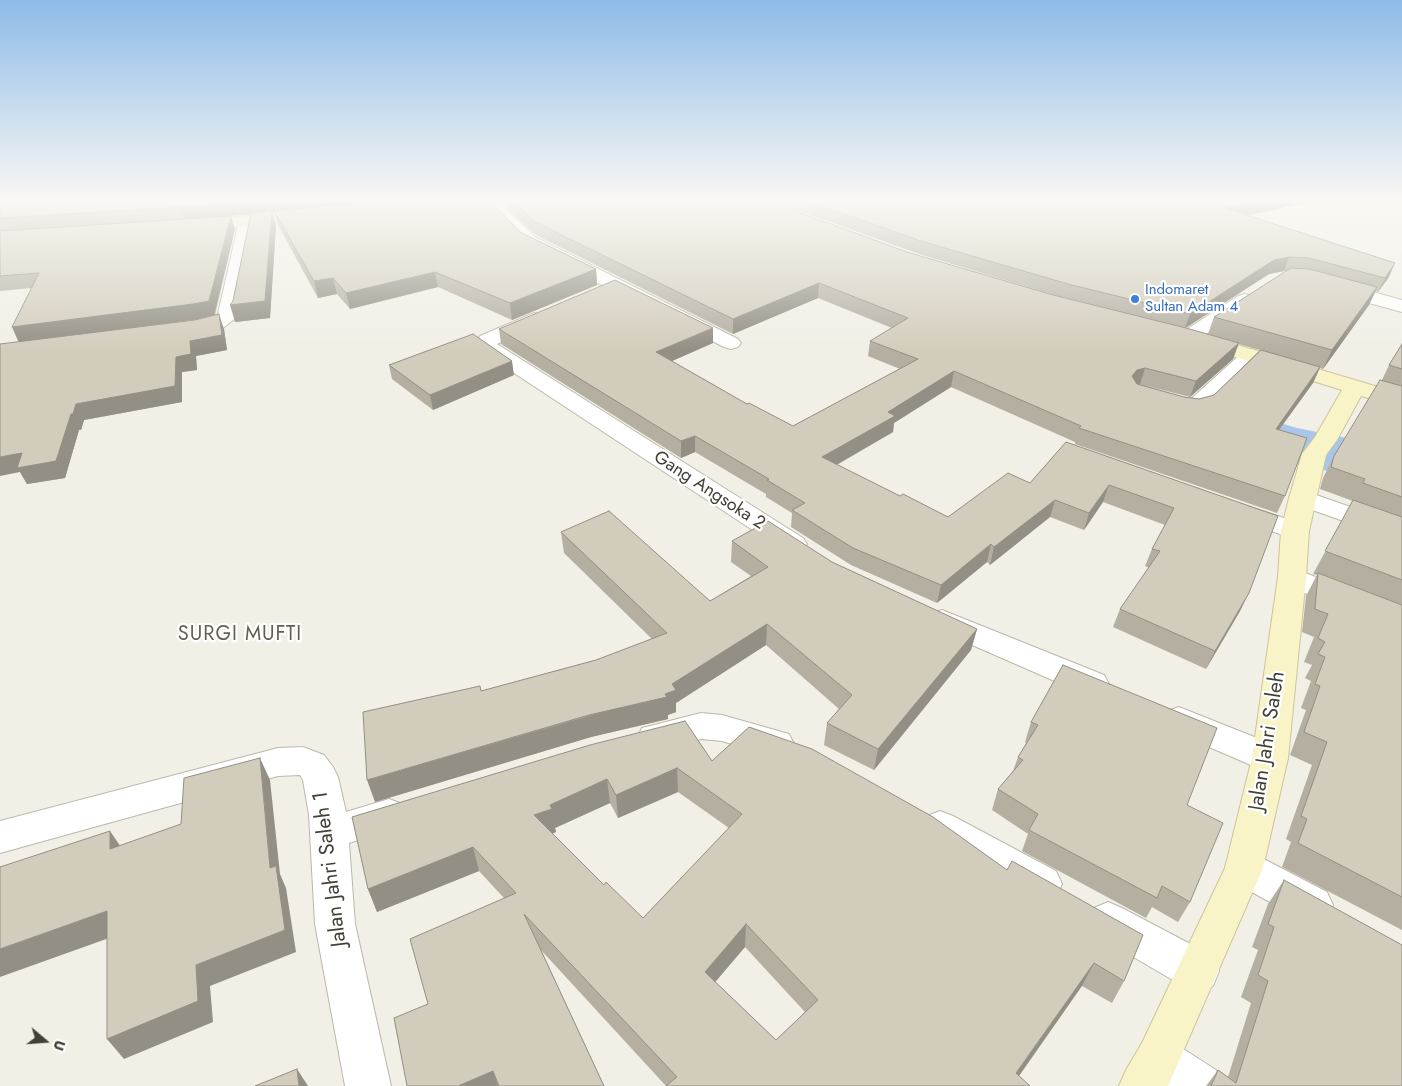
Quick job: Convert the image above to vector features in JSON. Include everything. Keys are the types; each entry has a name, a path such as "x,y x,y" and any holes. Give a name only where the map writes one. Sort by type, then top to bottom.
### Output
{"street":[{"path":"161,332 216,324 227,317 241,250"},
{"path":"548,250 731,343"},
{"path":"1321,284 1402,306"},
{"path":"591,296 617,285"},
{"path":"1188,337 1260,290"},
{"name":"Gang Angsoka 2","path":"556,310 494,336 487,340 486,346 816,558"},
{"path":"1169,332 1402,401"},
{"path":"1155,397 1178,404 1192,406 1199,404 1251,355"},
{"name":"Jalan Jahri Saleh","path":"1150,1072 1244,868 1270,758 1298,515 1319,447 1355,387"},
{"path":"1212,502 1402,534"},
{"path":"1292,577 1402,622"},
{"path":"919,610 1116,694"},
{"path":"1152,709 1270,758"},
{"path":"619,746 701,726 722,728 805,754"},
{"name":"Jalan Jahri Saleh 1","path":"0,837 270,764 294,761 312,765 320,777 330,832 334,924 368,1086"},
{"path":"330,832 424,804"},
{"path":"916,813 1198,971"},
{"path":"1244,868 1341,920"},
{"path":"1150,1072 1200,1086"}],"building":[{"path":"0,250 222,250 209,301 12,327 39,273 0,276"},
{"path":"243,250 269,250 265,301 230,305 233,301"},
{"path":"296,250 556,250 596,269 510,303 435,272 346,293 333,278 314,281"},
{"path":"592,250 901,250 1053,295 1239,343 1196,381 1145,368 1137,370 1132,376 1137,384 1184,397 1199,399 1214,395 1261,350 1320,367 1276,429 1307,438 1285,496 1079,428 1081,426 954,371 888,412 895,416 822,457 900,496 903,494 948,517 1008,473 1030,483 1066,442 1278,516 1249,593 1215,651 1120,609 1160,551 1152,549 1174,508 1109,485 1089,513 1055,500 994,547 991,544 941,585 853,548 792,510 805,503 767,480 769,479 695,436 681,441 499,329 615,280 713,328 656,352 747,404 749,403 793,426 918,359 870,341 908,318 819,283 733,319"},
{"path":"951,250 1354,250 1395,263 1385,278 1309,258 1289,257 1274,260 1190,314 1068,284"},
{"path":"1291,268 1309,269 1377,287 1332,350 1214,317"},
{"path":"219,314 222,335 190,341 191,354 176,357 175,386 76,404 56,461 17,468 22,453 0,457 0,344 195,320"},
{"path":"473,334 512,361 430,395 389,365"},
{"path":"1402,344 1402,369 1389,365"},
{"path":"1380,380 1402,386 1402,497 1363,483 1365,479 1331,467 1334,456"},
{"path":"1353,500 1402,517 1402,580 1325,551"},
{"path":"609,511 710,601 768,567 732,541 768,521 832,562 977,629 878,749 827,723 852,695 767,624 672,684 676,690 665,694 667,697 589,715 367,780 363,712 480,686 481,691 596,660 667,633 561,532"},
{"path":"1318,573 1402,605 1402,897 1298,843 1307,819 1301,816 1327,742 1304,732 1320,686 1315,684 1325,657 1318,654 1325,642 1318,638 1328,614 1315,609"},
{"path":"1063,665 1217,728 1187,805 1223,823 1190,902 1162,886 1157,898 1029,830 1038,814 998,789 1023,760 1018,757 1038,725 1031,722"},
{"path":"685,721 712,761 749,727 812,749 933,817 1007,870 1012,861 1143,935 1124,981 1094,963 1016,1073 1030,1086 666,1086 677,1077 524,914 604,1086 499,1086 493,1071 458,1086 407,1086 394,1018 428,1004 410,939 516,893 473,847 368,889 352,817 590,745","holes":["677,768 742,814 643,918 606,882 604,885 534,815 552,809 550,805 607,779 616,795","746,924 818,1000 776,1040 705,972"]},
{"path":"260,758 270,868 276,866 285,930 196,965 198,1001 107,1039 107,911 0,949 0,867 110,831 110,849 181,824 184,778"},
{"path":"1284,880 1402,945 1402,1086 1211,1086 1218,1070 1236,1083 1268,981 1258,975 1274,927 1268,924"},
{"path":"297,1069 299,1086 255,1086"}],"waterway":[{"path":"1209,420 1285,444 1402,468"}],"place":[{"name":"Indomaret Sultan Adam 4","path":"1135,299"}],"district":[{"name":"SURGI MUFTI","path":"240,635"}]}
